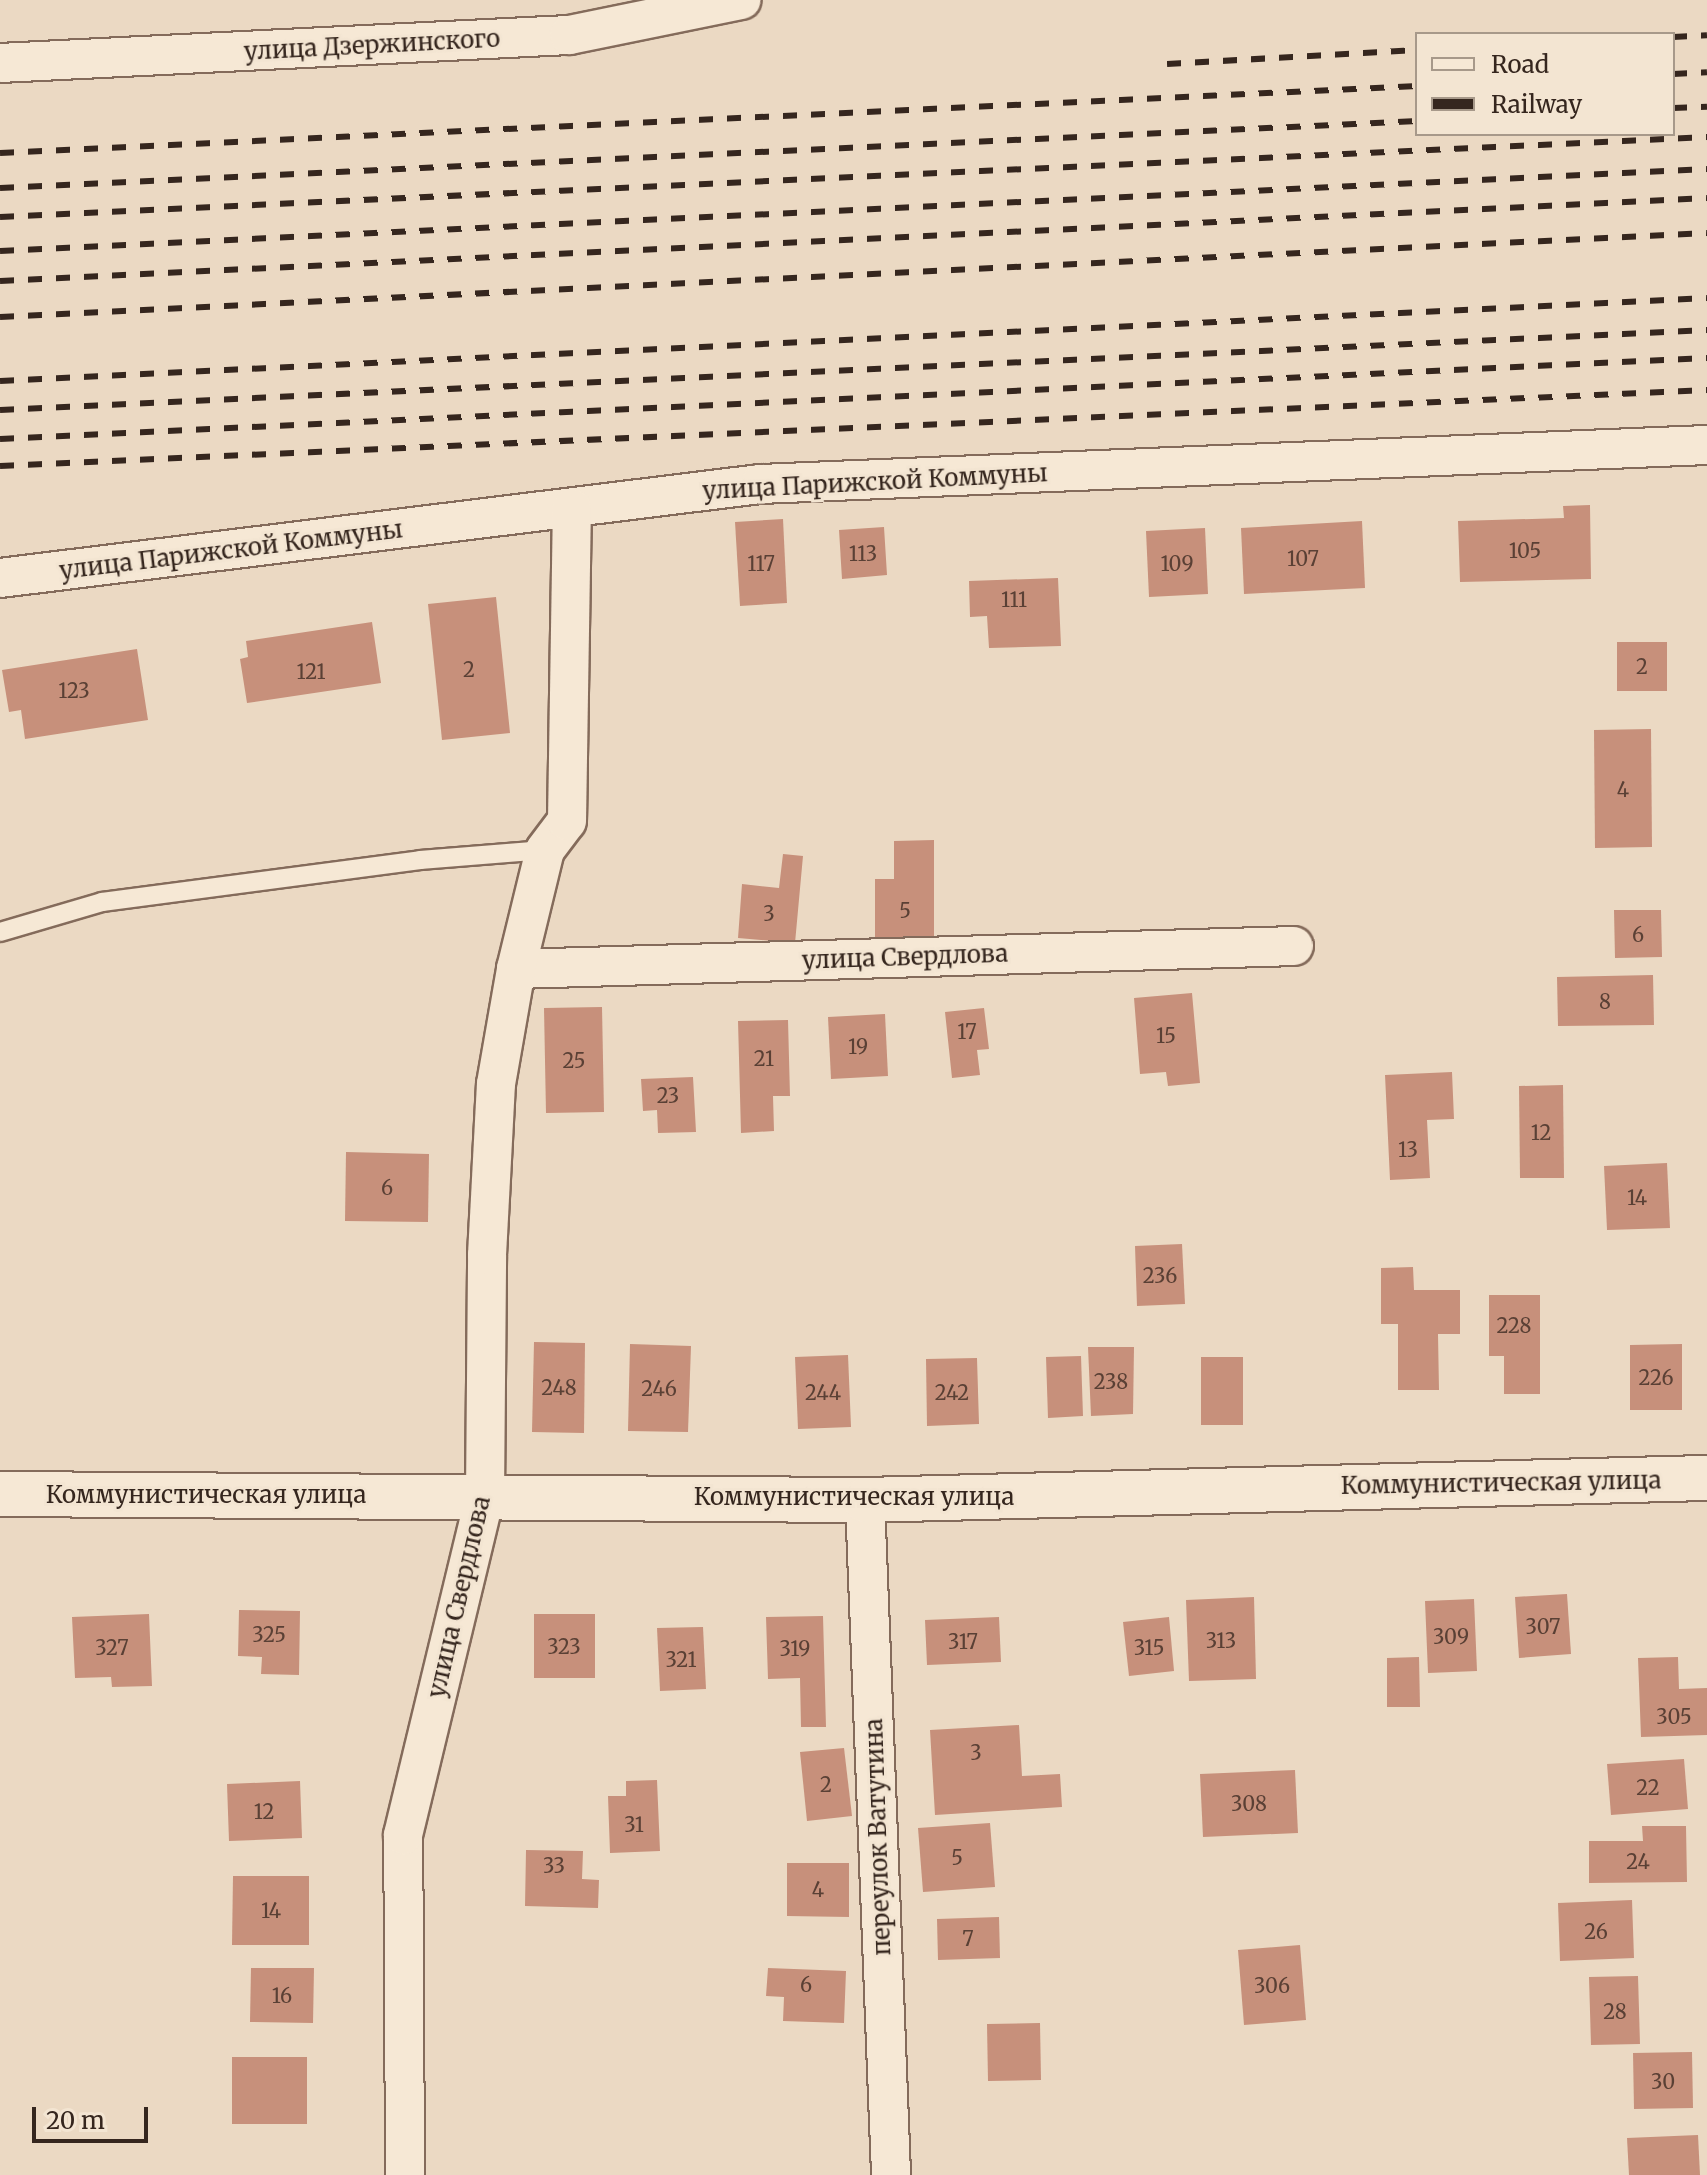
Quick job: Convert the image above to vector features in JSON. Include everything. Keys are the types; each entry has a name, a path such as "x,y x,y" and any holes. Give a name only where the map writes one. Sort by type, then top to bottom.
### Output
{"street":[{"name":"улица Дзержинского","path":"0,63 569,35 741,0"},
{"name":"улица Парижской Коммуны","path":"0,578 760,484 1707,445"},
{"name":"улица Свердлова","path":"405,2175 403,1835 485,1496 487,1255 496,1084 516,969 545,850 567,821 572,508"},
{"name":"улица Свердлова","path":"516,969 1294,946"},
{"name":"Коммунистическая улица","path":"0,1494 865,1500 1707,1478"},
{"name":"переулок Ватутина","path":"865,1500 891,2175"}],"lane":[{"path":"0,932 102,902 420,860 545,850"}],"building":[{"path":"1590,505 1591,579 1460,582 1458,521 1564,518 1563,506"},
{"path":"783,519 787,603 740,606 735,522"},
{"path":"1362,521 1365,588 1244,594 1241,528"},
{"path":"884,527 887,575 842,579 839,530"},
{"path":"1205,528 1208,594 1149,597 1146,531"},
{"path":"1058,578 1061,646 989,648 987,616 970,617 969,581"},
{"path":"496,597 510,733 442,740 428,604"},
{"path":"372,622 381,683 247,703 240,659 248,657 246,641"},
{"path":"1617,642 1667,642 1667,691 1617,691"},
{"path":"137,649 148,720 25,739 21,710 9,712 2,670"},
{"path":"1651,729 1652,847 1595,848 1594,730"},
{"path":"934,840 934,942 875,942 875,879 894,879 894,841"},
{"path":"783,854 803,856 795,943 738,938 742,884 779,888"},
{"path":"1614,910 1661,910 1662,957 1615,958"},
{"path":"1653,975 1654,1025 1558,1026 1557,977"},
{"path":"1192,993 1200,1083 1168,1086 1166,1072 1140,1074 1134,998"},
{"path":"602,1007 604,1112 546,1113 544,1008"},
{"path":"984,1008 989,1049 977,1050 980,1075 952,1078 945,1012"},
{"path":"885,1014 888,1076 831,1079 828,1017"},
{"path":"788,1020 790,1096 773,1096 774,1131 741,1133 738,1021"},
{"path":"1452,1072 1454,1119 1427,1120 1430,1178 1390,1180 1385,1075"},
{"path":"693,1077 696,1132 658,1133 657,1110 643,1111 641,1079"},
{"path":"1563,1085 1564,1178 1520,1178 1519,1086"},
{"path":"346,1152 429,1154 428,1222 345,1221"},
{"path":"1667,1163 1670,1228 1607,1230 1604,1166"},
{"path":"1182,1244 1185,1304 1137,1306 1135,1246"},
{"path":"1413,1267 1414,1290 1460,1290 1460,1334 1438,1334 1439,1390 1398,1390 1398,1324 1381,1324 1381,1268"},
{"path":"1489,1295 1540,1295 1540,1394 1504,1394 1504,1356 1489,1356"},
{"path":"534,1342 585,1343 584,1433 532,1432"},
{"path":"630,1344 691,1346 688,1432 628,1431"},
{"path":"1682,1344 1682,1410 1630,1410 1630,1345"},
{"path":"1088,1347 1134,1347 1133,1414 1091,1416"},
{"path":"848,1355 851,1427 798,1429 795,1357"},
{"path":"1081,1356 1083,1416 1048,1418 1046,1357"},
{"path":"1201,1357 1243,1357 1243,1425 1201,1425"},
{"path":"977,1358 979,1424 927,1426 926,1359"},
{"path":"1567,1594 1571,1654 1519,1658 1515,1597"},
{"path":"1254,1597 1256,1679 1189,1681 1186,1600"},
{"path":"1474,1599 1477,1671 1428,1673 1425,1601"},
{"path":"239,1610 300,1611 299,1675 261,1674 262,1657 238,1656"},
{"path":"149,1614 152,1686 112,1687 111,1677 75,1678 72,1617"},
{"path":"534,1614 595,1614 595,1678 534,1678"},
{"path":"823,1616 826,1727 801,1727 800,1678 768,1679 766,1617"},
{"path":"999,1617 1001,1662 927,1665 925,1620"},
{"path":"1169,1617 1174,1671 1129,1676 1123,1622"},
{"path":"703,1627 706,1689 660,1691 657,1628"},
{"path":"1419,1657 1420,1707 1387,1707 1387,1658"},
{"path":"1678,1657 1679,1689 1707,1688 1707,1735 1641,1737 1638,1658"},
{"path":"1019,1725 1022,1776 1060,1774 1062,1807 935,1815 930,1730"},
{"path":"844,1748 852,1816 807,1821 800,1752"},
{"path":"1684,1759 1688,1809 1611,1815 1607,1764"},
{"path":"1295,1770 1298,1833 1203,1837 1200,1774"},
{"path":"657,1780 660,1851 610,1853 608,1796 626,1796 626,1781"},
{"path":"300,1781 302,1838 229,1841 227,1784"},
{"path":"990,1823 995,1887 923,1892 918,1828"},
{"path":"1642,1826 1686,1826 1687,1882 1589,1883 1589,1841 1643,1841"},
{"path":"526,1850 583,1851 582,1879 599,1880 598,1908 525,1906"},
{"path":"787,1863 849,1863 849,1917 787,1916"},
{"path":"233,1876 309,1876 309,1945 232,1945"},
{"path":"1632,1900 1634,1958 1560,1961 1558,1903"},
{"path":"999,1917 1000,1958 938,1960 937,1919"},
{"path":"1300,1945 1306,2020 1244,2025 1238,1950"},
{"path":"251,1968 314,1968 313,2023 250,2022"},
{"path":"768,1968 846,1971 844,2023 783,2021 784,1997 766,1996"},
{"path":"1638,1976 1640,2044 1591,2045 1589,1977"},
{"path":"1040,2023 1041,2080 988,2081 987,2024"},
{"path":"1692,2052 1693,2108 1634,2109 1633,2053"},
{"path":"232,2057 307,2057 307,2124 232,2124"},
{"path":"1698,2135 1700,2175 1629,2175 1627,2138"}],"railway":[{"path":"1675,37 1707,35"},
{"path":"1167,64 1415,50"},
{"path":"1675,74 1707,72"},
{"path":"0,153 1415,86"},
{"path":"1675,108 1707,107"},
{"path":"0,188 1415,121"},
{"path":"0,217 1707,137"},
{"path":"0,251 1707,169"},
{"path":"0,281 1707,198"},
{"path":"0,317 1707,233"},
{"path":"0,381 1707,298"},
{"path":"0,410 1707,330"},
{"path":"0,439 1707,358"},
{"path":"0,466 1707,390"}]}
